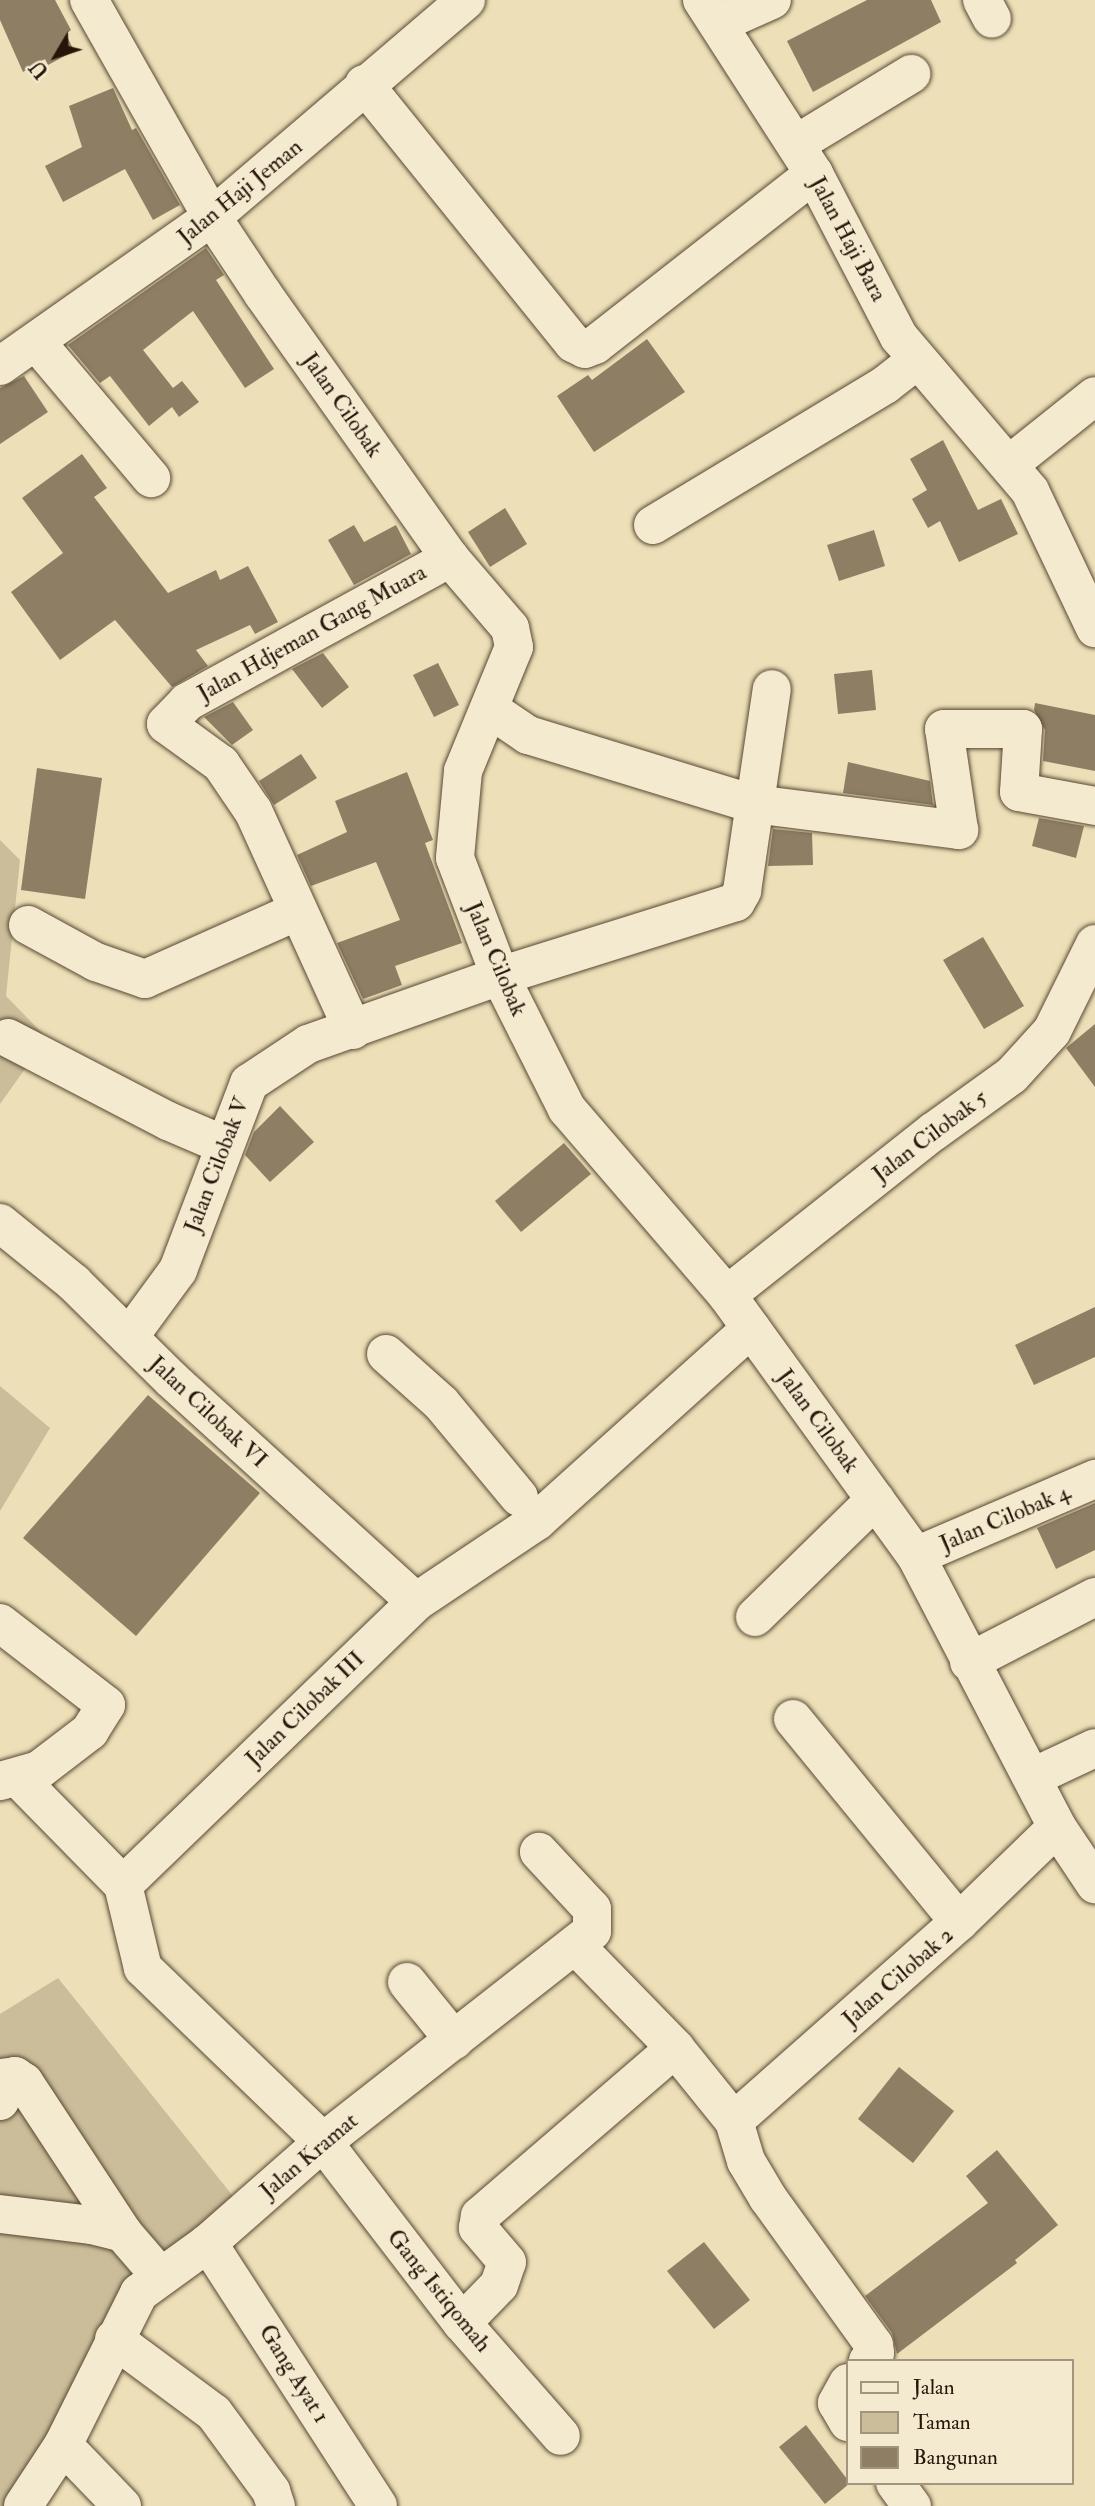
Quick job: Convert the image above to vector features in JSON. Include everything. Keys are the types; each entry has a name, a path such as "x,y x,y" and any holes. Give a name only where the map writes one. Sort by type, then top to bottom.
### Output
{"street":[{"name":"Jalan Cilobak","path":"89,0 212,217 450,558 510,628 514,647 491,710 463,771 455,858 500,976 567,1109 727,1295 916,1556 1057,1826 1095,1884"},
{"name":"Jalan Haji Jeman","path":"0,366 37,343 212,217 294,151 364,84 466,0"},
{"path":"710,12 772,0"},
{"name":"Jalan Haji Bara","path":"710,12 805,159 899,337 1011,463"},
{"path":"364,84 573,343 585,349 595,345 805,159 911,74"},
{"path":"37,343 151,478"},
{"path":"653,525 885,386 917,360"},
{"path":"1095,397 1011,463 1070,568 1095,628"},
{"name":"Jalan Hdjeman Gang Muara","path":"298,911 253,811 221,764 166,724 187,702 450,558"},
{"path":"754,804 772,689"},
{"path":"491,710 528,735 754,804 959,830 944,729 1023,729 1019,792 1095,806"},
{"name":"Jalan Cilobak V","path":"129,1337 178,1269 249,1083 308,1044 500,976 736,902 742,891 754,804"},
{"path":"28,925 85,954 145,979 298,911 353,1030"},
{"name":"Jalan Cilobak 5","path":"727,1295 933,1132 1012,1075 1052,1031 1095,944"},
{"path":"23,1045 168,1121 225,1145"},
{"name":"Jalan Cilobak VI","path":"0,1223 74,1283 415,1602"},
{"name":"Jalan Cilobak III","path":"123,1885 415,1602 751,1328"},
{"path":"386,1354 441,1403 529,1511"},
{"name":"Jalan Cilobak 4","path":"916,1556 1095,1479"},
{"path":"755,1617 875,1500"},
{"path":"969,1662 1095,1597"},
{"path":"0,1623 106,1705 90,1731 39,1770 9,1780 123,1885 143,1968 323,2142"},
{"path":"793,1719 959,1922"},
{"path":"1033,1777 1095,1748"},
{"name":"Jalan Cilobak 2","path":"733,2121 959,1922 1057,1826"},
{"name":"Jalan Kramat","path":"23,2506 63,2445 139,2293 208,2243 323,2142 592,1931 592,1909 539,1853"},
{"path":"575,1945 675,2048 733,2121 746,2161 768,2198 874,2345 875,2353 870,2359"},
{"path":"407,1982 454,2040"},
{"path":"462,2323 499,2285 507,2262 478,2228 480,2216 675,2048"},
{"path":"0,2101 5,2078 15,2076 24,2082 123,2233 160,2276"},
{"name":"Gang Istiqomah","path":"323,2142 462,2323 561,2436"},
{"path":"0,2214 92,2225 123,2233"},
{"name":"Gang Ayat 1","path":"208,2243 377,2506"},
{"path":"114,2339 214,2413 271,2491 276,2506"},
{"path":"846,2387 837,2403 846,2419"},
{"path":"63,2445 122,2506"},
{"path":"896,2485 912,2506"}],"green space":[{"path":"0,840 20,860 6,996 47,1038 0,1104"},
{"path":"0,1386 50,1428 0,1511"},
{"path":"58,1978 249,2216 135,2312 27,2506 0,2506 0,2014"}],"building":[{"path":"0,0 55,0 71,30 66,34 74,51 48,65 45,59 23,72 0,20"},
{"path":"867,0 931,0 941,22 813,92 787,41"},
{"path":"113,88 132,130 136,128 180,205 153,220 125,169 63,202 45,166 82,147 69,106"},
{"path":"206,248 224,275 216,280 274,369 245,388 193,311 143,350 173,388 182,381 199,402 179,417 172,407 149,426 110,376 100,383 68,345"},
{"path":"647,339 685,392 594,452 557,396 588,375 592,380"},
{"path":"24,376 48,412 0,444 0,388"},
{"path":"943,440 978,510 1001,499 1018,534 959,562 940,521 928,528 912,499 927,490 910,459"},
{"path":"82,454 107,488 94,497 168,593 216,570 220,580 248,566 278,622 255,634 250,625 196,650 208,666 172,687 115,620 60,660 11,592 63,553 22,498"},
{"path":"505,508 527,544 490,567 468,532"},
{"path":"354,525 364,542 396,525 411,554 354,585 328,540"},
{"path":"874,530 885,566 839,581 827,545"},
{"path":"323,653 349,687 322,708 292,669"},
{"path":"438,663 459,705 434,717 413,675"},
{"path":"872,670 876,710 838,714 834,674"},
{"path":"233,702 253,730 232,745 204,717"},
{"path":"1035,703 1095,715 1095,771 1043,761 1045,730 1034,710"},
{"path":"301,754 317,778 274,805 259,781"},
{"path":"848,762 930,781 933,805 843,793"},
{"path":"37,768 102,778 85,899 21,890"},
{"path":"407,772 433,840 425,843 462,943 395,966 402,985 363,999 337,943 400,920 376,862 311,886 297,855 347,832 335,801"},
{"path":"1039,818 1084,826 1076,858 1032,846"},
{"path":"773,829 812,833 813,865 768,866"},
{"path":"983,937 1024,1006 984,1029 943,960"},
{"path":"1095,1024 1095,1087 1066,1048"},
{"path":"280,1106 314,1142 270,1182 245,1155 254,1132"},
{"path":"564,1143 591,1174 521,1232 495,1201"},
{"path":"1095,1307 1095,1357 1034,1385 1015,1345"},
{"path":"148,1395 260,1493 136,1636 23,1538"},
{"path":"1095,1503 1095,1550 1056,1569 1037,1528"},
{"path":"899,2067 954,2111 913,2163 858,2119"},
{"path":"997,2150 1058,2225 1015,2260 1017,2263 897,2354 892,2333 865,2296 988,2203 966,2176"},
{"path":"704,2242 750,2300 714,2329 667,2271"},
{"path":"806,2425 846,2478 848,2485 825,2504 779,2447"}]}
